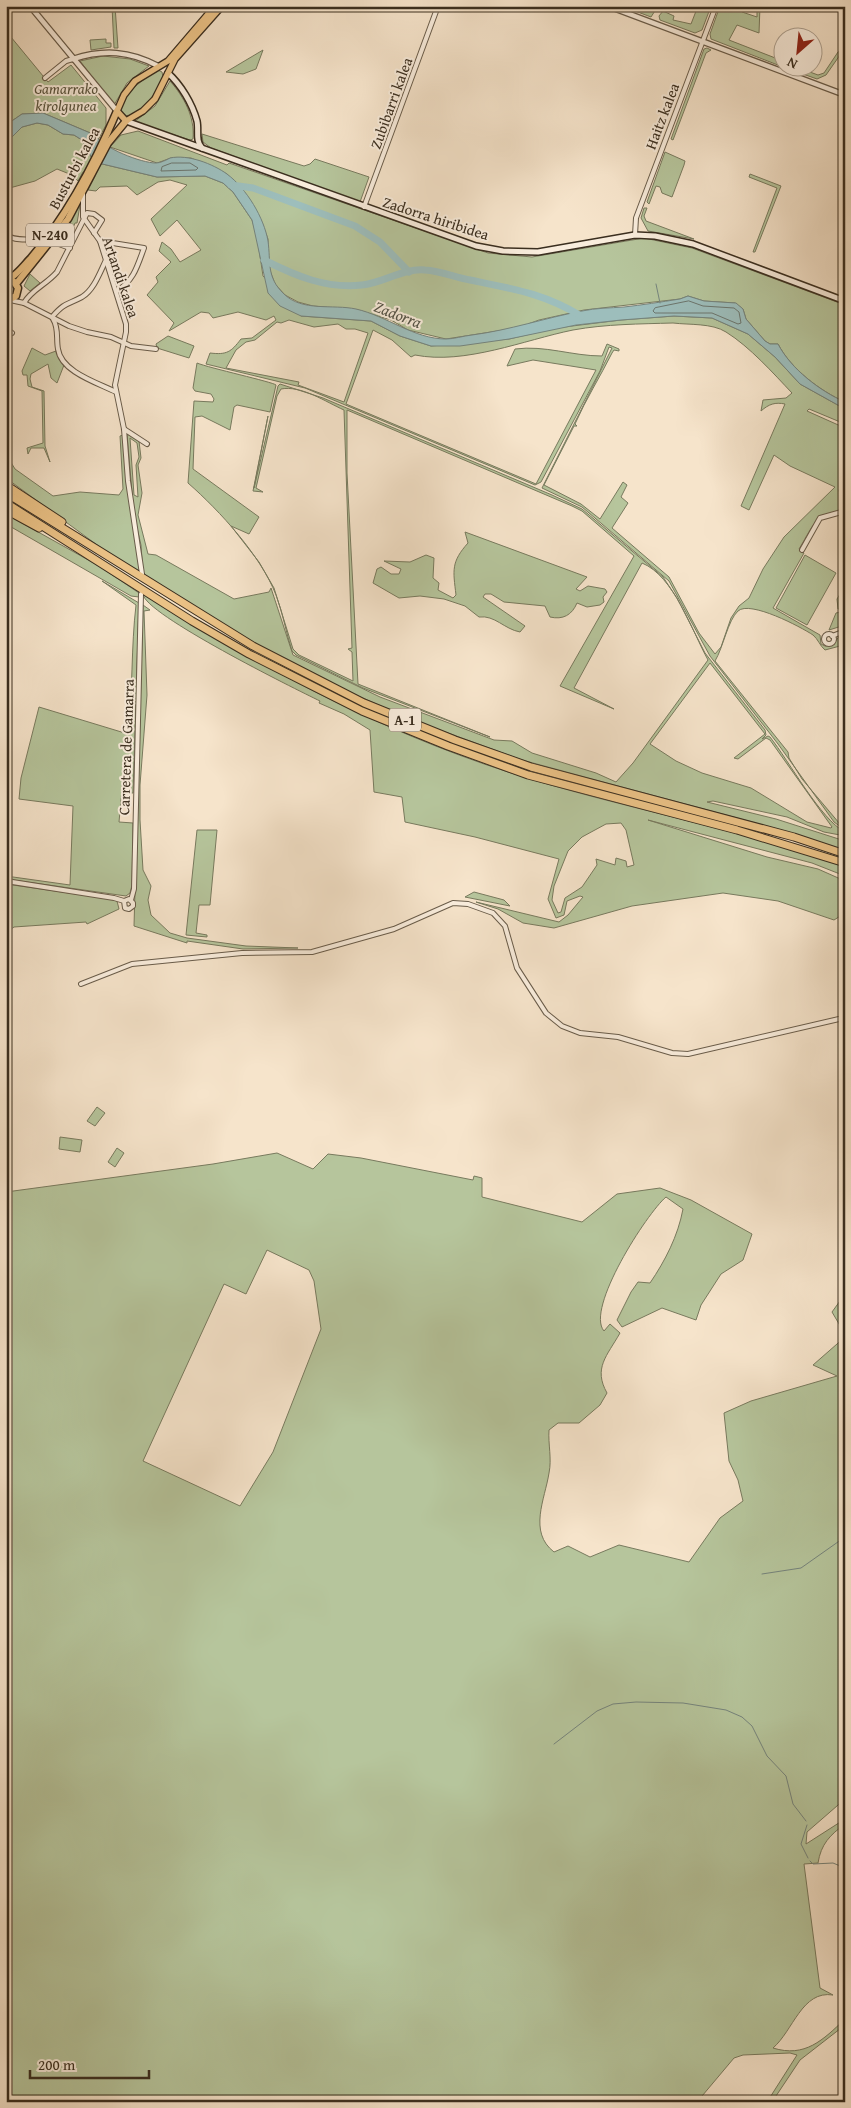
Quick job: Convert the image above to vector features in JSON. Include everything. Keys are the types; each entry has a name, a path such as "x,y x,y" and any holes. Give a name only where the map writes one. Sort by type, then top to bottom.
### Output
{"highway":[{"name":"Busturbi kalea","path":"8,279 18,272 64,215 84,184 105,142 116,111"},
{"name":"Busturbi kalea","path":"105,142 126,121"},
{"name":"Busturbi kalea","path":"17,286 68,219 83,194 84,184"},
{"name":"N-240","path":"8,279 17,286 16,296 8,300"},
{"name":"A-1","path":"7,487 58,519 80,538 252,646 314,678 406,721 532,767 794,837 845,854"},
{"name":"A-1","path":"6,503 249,654 311,686 401,728 528,774 746,833 845,863"},
{"path":"6,510 93,558"}],"main road":[{"path":"116,111 129,88 140,76 170,58 216,6"},
{"path":"126,121 143,111 155,100 175,59 222,6"},
{"path":"158,66 168,73 188,100 197,120 199,144 203,148"},
{"name":"Zadorra hiribidea","path":"116,111 126,121 476,246 504,251 538,252 635,235 655,236 693,244 845,301"},
{"path":"190,144 198,136"}],"street":[{"path":"30,6 116,111"},
{"name":"Zubibarri kalea","path":"364,207 438,6"},
{"path":"608,6 845,95"},
{"name":"Haitz kalea","path":"635,235 636,218 716,6"},
{"path":"45,78 66,61 94,53 113,52 140,58 158,66"},
{"path":"24,303 27,297 50,281 70,248 83,217 83,194"},
{"path":"83,217 90,212 102,220 94,232"},
{"name":"Artandi kalea","path":"83,217 100,241 126,324 116,392 124,429 128,482 142,574"},
{"path":"6,235 11,238 42,242"},
{"path":"100,241 144,248 134,276 129,283 117,291"},
{"path":"56,243 70,248"},
{"path":"52,317 62,306 82,296 92,287 106,260"},
{"path":"17,286 27,297"},
{"path":"8,300 24,303 69,326 131,346 156,348"},
{"path":"52,317 57,324 58,351 61,359 70,368 116,392"},
{"path":"6,329 12,333"},
{"path":"124,429 146,444"},
{"path":"802,550 820,518 845,511"},
{"name":"Carretera de Gamarra","path":"131,900 134,889 141,594"},
{"path":"832,636 845,631"},
{"path":"6,881 114,898 124,902 131,900 133,906 129,909 125,908 124,902"},
{"path":"80,984 132,964 242,954 303,953 393,931 453,902 483,908 493,913 505,926 517,968 546,1013 562,1026 580,1033 618,1037 672,1053 702,1052 838,1020 845,1020"}],"green space":[{"path":"112,6 115,6 118,48 114,48"},
{"path":"622,6 658,6 651,17"},
{"path":"698,6 711,6 702,30 695,33 660,20 659,16 663,11 674,16 673,20 691,24"},
{"path":"720,6 744,6 742,12 757,17 757,6 760,6 759,33 737,25 729,40 774,58 774,64 711,39 710,34"},
{"name":"Gamarrako kirolgunea","path":"6,31 48,82 71,65 106,108 106,125 98,140 95,135 43,113 22,114 6,125"},
{"path":"106,39 106,43 111,43 111,47 91,50 90,40"},
{"path":"704,49 711,50 706,53 673,140 671,139"},
{"path":"263,50 256,69 243,74 226,72"},
{"path":"838,52 845,52 845,56 840,55 824,76 824,73"},
{"path":"103,56 130,59 149,66 127,83 114,105 80,61"},
{"path":"158,70 162,72 163,77 147,103 136,113 123,115 120,109 127,96 141,82"},
{"path":"170,81 188,108 192,123 193,139 190,140 134,122 155,106"},
{"path":"37,123 48,125 63,134 74,135 82,140 94,162 157,177 205,176 223,183 233,192 252,220 257,236 263,276 301,316 371,321 400,336 431,346 509,339 556,328 621,320 674,316 712,318 748,334 775,357 800,384 845,409 845,424 809,409 807,411 845,428 845,479 839,490 840,495 845,499 845,509 820,518 812,526 799,549 804,553 773,608 820,635 821,644 825,646 833,645 840,635 845,648 840,646 825,650 813,635 798,626 764,612 744,609 734,615 721,649 715,661 788,752 789,758 795,767 710,656 669,581 582,507 542,488 612,348 609,347 600,371 541,482 535,485 305,388 206,364 210,353 228,352 241,339 252,338 276,320 274,316 266,320 238,312 213,318 209,313 201,312 169,331 174,323 147,295 158,282 156,277 171,262 159,251 162,242 171,249 180,262 201,250 177,220 160,236 151,219 187,185 170,180 158,182 137,195 127,186 100,187 96,191 88,190 95,176 83,172 78,181 72,175 57,169 35,181 6,189 6,143 22,127","holes":["289,320 314,327 338,324 346,329 355,329 368,333 344,402 298,385 299,382 226,368 236,350 246,342 255,340 277,322 281,323","673,323 714,327 726,332 752,353 792,393 786,398 763,400 761,411 772,404 785,404 741,506 749,510 774,455 790,466 835,487 784,537 763,569 749,598 739,606 731,618 721,647 715,654 699,633 669,577 612,528 628,503 621,497 627,485 623,482 600,519 581,504 544,485 574,426 577,426 575,424 579,415 612,353 614,350 619,351 619,349 607,344 602,356 537,348 515,349 507,366 533,360 596,370 536,484 346,404 373,330 392,340 411,357 415,355 454,357 494,350 585,328"]},
{"path":"138,131 227,165 229,163 488,253 532,257 644,238 692,248 845,305 845,402 826,392 807,378 790,362 778,344 770,344 765,341 746,319 743,309 735,303 704,301 688,296 680,299 584,310 539,320 517,328 446,339 408,330 391,320 358,310 313,306 298,302 285,295 275,284 268,265 268,239 261,220 244,192 227,174 191,158 171,158 157,163 110,147 121,135"},
{"path":"202,134 304,166 310,164 315,159 369,177 360,202 211,148 203,142"},
{"path":"665,152 685,161 684,165 672,197 662,193 660,187 656,186 649,204 647,202"},
{"path":"750,174 781,186 755,252 753,252 777,188 749,177"},
{"path":"80,205 77,223 75,223 67,243 54,242"},
{"path":"644,208 647,208 644,216 646,221 694,239 648,231 641,218"},
{"path":"30,274 40,283 30,291 24,286"},
{"path":"168,336 194,346 189,358 157,348 156,344"},
{"path":"32,348 45,355 56,351 64,365 57,383 51,378 48,364 31,374 30,379 32,387 44,391 45,446 50,462 44,448 31,448 28,454 27,448 43,443 42,391 28,386 27,375 23,375 22,371"},
{"path":"197,363 276,385 270,412 237,405 234,407 230,430 202,416 195,417 193,469 259,517 249,534 231,526 188,483 194,401 213,402 214,399 211,394 195,391 193,388"},
{"path":"280,384 297,390 281,389 277,396 256,488 263,492 253,491 268,416 254,488 278,386"},
{"path":"311,394 582,509 663,577 673,592 664,580 642,563 574,688 614,709 560,686 634,556 582,511 347,410 347,473 358,684 490,737 363,688 296,655 292,651 282,612 293,649 299,655 353,681 352,652 348,649 352,648 344,410"},
{"path":"127,434 139,441 141,458 138,465 142,493 138,515 148,554 156,555 234,599 269,592 271,588 293,655 380,697 494,740 512,741 532,753 596,773 616,782 633,763 708,660 694,631 705,653 765,730 766,735 762,739 768,736 770,737 816,803 845,832 845,839 840,835 824,832 787,817 713,801 707,802 776,819 845,841 845,851 763,825 522,760 418,722 358,696 256,644 143,574 141,545 134,515","holes":["130,438 137,443 139,457 136,465 138,497 134,495","710,663 765,734 734,758 738,759 766,738 770,740 831,828 807,822 751,788 702,773 676,761 650,744"]},
{"path":"123,435 140,572 108,553 6,478 6,454 15,469 53,496 80,492 119,495 123,489 120,436"},
{"path":"6,514 99,566 139,593 139,597 131,596 6,524"},
{"path":"465,532 587,577 576,589 580,591 588,586 605,589 607,592 603,597 604,602 600,605 587,607 577,603 566,616 555,618 550,617 545,606 504,602 491,594 485,594 483,597 525,626 520,632 490,618 479,617 465,606 444,599 420,596 399,598 373,583 377,569 381,567 391,574 399,574 401,569 384,561 410,562 426,555 434,558 433,578 439,583 438,590 453,598 456,595 454,567 462,550 468,543"},
{"path":"254,555 274,588 277,599 269,580"},
{"path":"805,555 836,573 807,625 776,608"},
{"path":"102,581 139,603 133,793 131,793 129,758 125,757 119,822 133,823 132,885 130,893 126,896 6,879 6,876 70,885 73,806 19,799 21,778 39,707 128,734 136,605"},
{"path":"845,586 845,607 838,609 837,599"},
{"path":"143,594 275,671 412,737 508,772 550,785 762,840 845,867 845,876 812,863 648,820 767,857 818,869 845,881 845,913 834,920 778,901 723,893 632,906 554,928 523,923 498,909 476,902 559,922 568,915 583,897 580,896 567,901 564,915 556,918 548,899 559,859 475,837 405,822 402,797 374,792 370,730 344,714 319,703 320,701 222,650 150,604","holes":["621,823 626,830 634,865 627,867 626,861 616,858 615,865 596,859 597,865 582,887 565,898 561,912 558,913 552,900 554,886 568,851 582,837 606,824"]},
{"path":"143,605 150,610 144,611 147,695 140,785 140,820 143,870 151,886 148,900 151,915 170,933 187,938 246,946 298,948 243,949 187,941 187,943 134,926"},
{"path":"845,611 845,625 829,630 836,613"},
{"path":"795,767 810,788 802,779"},
{"path":"810,788 845,830 834,822"},
{"path":"197,830 217,830 210,905 199,905 196,933 207,935 207,937 186,935"},
{"path":"6,884 111,899 117,901 119,909 87,924 86,922 14,927 6,933"},
{"path":"474,892 504,900 510,906 465,897"},
{"path":"97,1107 105,1113 95,1126 87,1121"},
{"path":"60,1137 82,1140 80,1152 59,1149"},
{"path":"117,1148 124,1153 115,1167 108,1162"},
{"path":"277,1153 313,1169 328,1154 361,1158 473,1180 474,1176 482,1178 482,1197 582,1222 617,1194 660,1188 691,1200 752,1234 743,1260 721,1274 701,1305 696,1320 662,1308 622,1327 617,1320 631,1292 638,1282 650,1283 656,1275 674,1238 683,1209 666,1197 657,1206 633,1241 610,1283 603,1303 600,1320 604,1331 610,1324 620,1333 603,1362 601,1376 607,1393 600,1405 579,1423 558,1423 549,1430 550,1468 540,1515 540,1525 546,1544 554,1552 568,1546 590,1557 619,1545 689,1562 720,1518 743,1501 738,1480 729,1461 724,1413 751,1401 837,1376 813,1365 845,1337 845,1799 807,1832 806,1844 845,1819 845,1824 827,1840 821,1850 818,1863 804,1864 820,1988 833,1995 822,1995 806,2005 773,2048 795,2051 804,2049 821,2040 845,2019 845,2025 800,2060 772,2102 767,2102 797,2055 790,2053 743,2055 734,2058 697,2102 6,2102 6,1192 213,1164","holes":["267,1250 309,1270 314,1281 321,1329 273,1452 240,1506 143,1461 224,1284 246,1294"]},
{"path":"845,1294 845,1334 832,1312"}],"water":[{"path":"43,113 95,135 114,150 132,158 156,163 170,158 185,157 208,163 227,174 254,204 266,232 270,269 274,282 291,300 309,305 356,309 423,335 446,339 500,330 587,310 624,307 680,299 688,296 704,301 736,303 743,309 746,319 765,341 770,344 778,344 790,362 807,378 826,392 845,402 845,409 800,384 775,357 748,334 712,318 674,316 621,320 576,325 509,339 460,346 431,346 400,336 371,321 301,316 280,306 268,293 252,220 233,192 223,183 205,176 157,177 94,162 82,140 74,135 63,134 48,125 37,123 22,127 6,143 6,125 22,114"}],"waterway":[{"path":"231,185 253,188 355,226 380,242 409,272"},
{"path":"264,260 312,280 349,286 370,284 401,273 425,270 541,297 581,316"},
{"path":"656,284 660,303"},
{"path":"762,1574 801,1568 845,1537"},
{"path":"554,1744 597,1711 613,1704 636,1702 683,1703 726,1710 742,1717 752,1726 767,1756 786,1776 793,1804 806,1821"},
{"path":"807,1825 801,1844 808,1858"},
{"path":"810,1861 813,1864 833,1863 845,1868"}],"water label":[{"name":"Zadorra","path":"398,314"}]}
